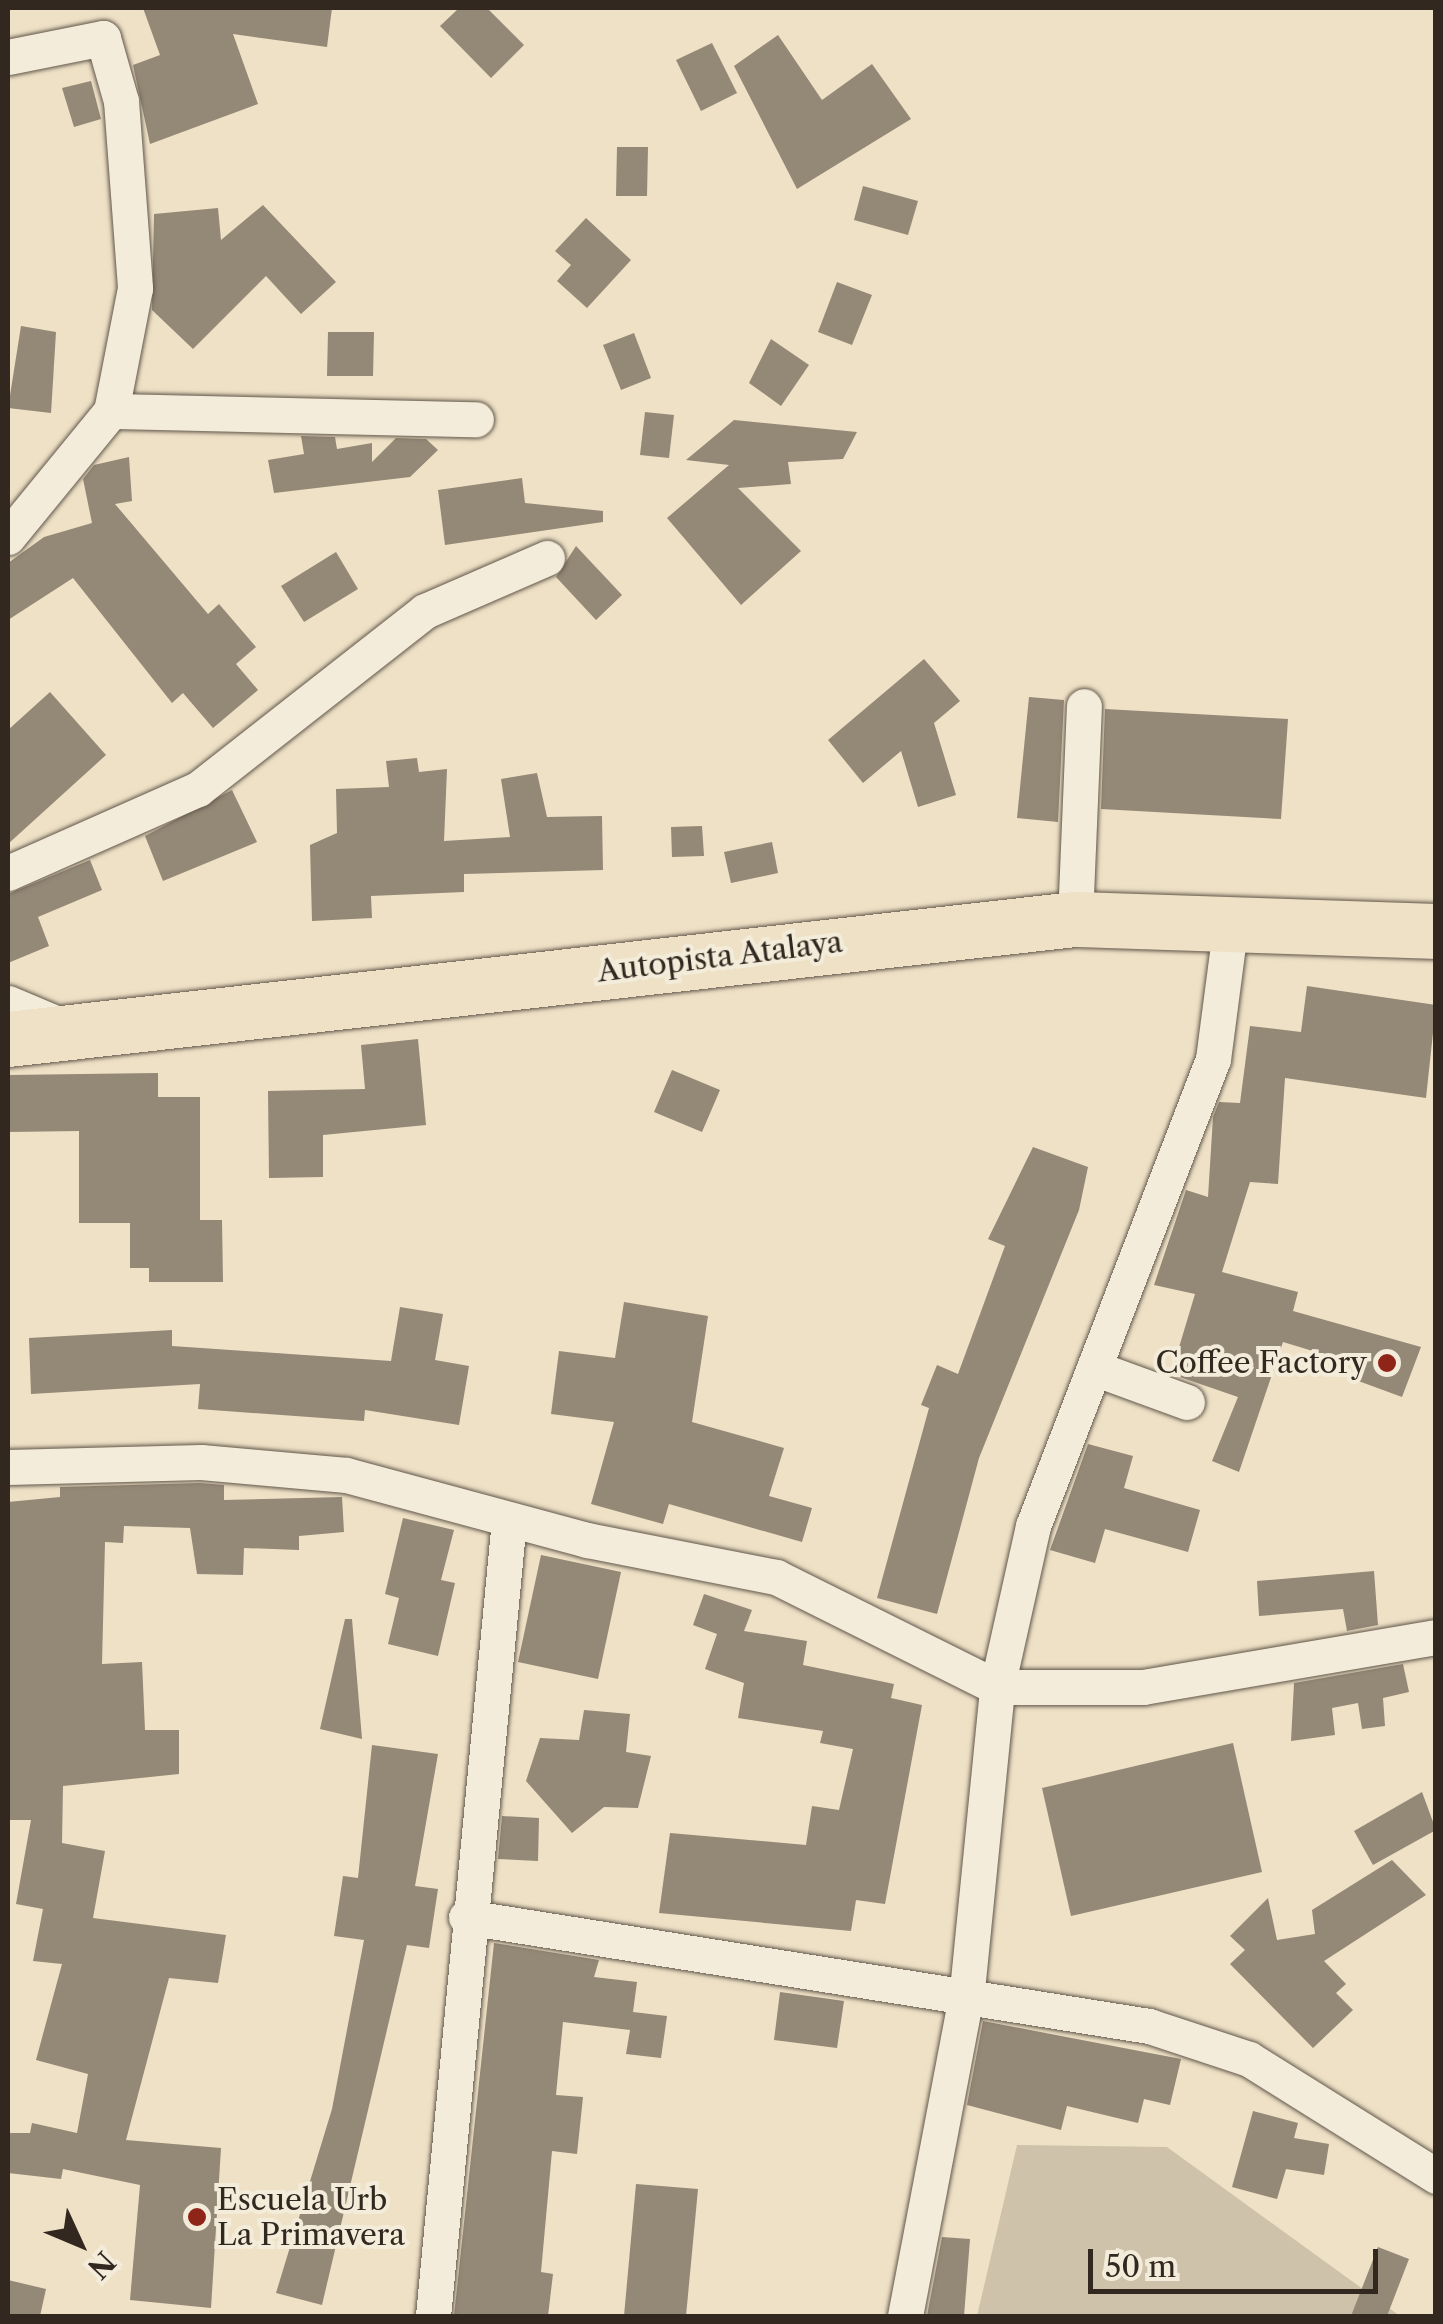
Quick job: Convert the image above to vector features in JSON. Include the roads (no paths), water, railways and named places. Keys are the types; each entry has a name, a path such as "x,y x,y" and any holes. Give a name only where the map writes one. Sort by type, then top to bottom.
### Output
{"main road":[{"name":"Autopista Atalaya","path":"8,1039 1076,919 1436,930"}],"street":[{"path":"8,56 102,38 121,100 135,288 112,411 8,537"},
{"path":"112,411 476,419"},
{"path":"8,872 198,789 425,611 547,558"},
{"path":"1076,919 1084,706"},
{"path":"906,2316 968,1990 998,1687 1033,1526 1213,1059 1232,923"},
{"path":"8,1003 80,1033"},
{"path":"1094,1368 1188,1402"},
{"path":"8,1467 201,1462 346,1474 509,1520 776,1578 998,1687 1143,1687 1436,1638"},
{"path":"433,2316 466,1916 509,1520"},
{"path":"466,1916 791,1972 968,1990 1149,2026 1249,2060 1436,2176"}],"place":[{"name":"Coffee Factory","path":"1387,1363"},
{"name":"Escuela Urb La Primavera","path":"197,2217"}]}
